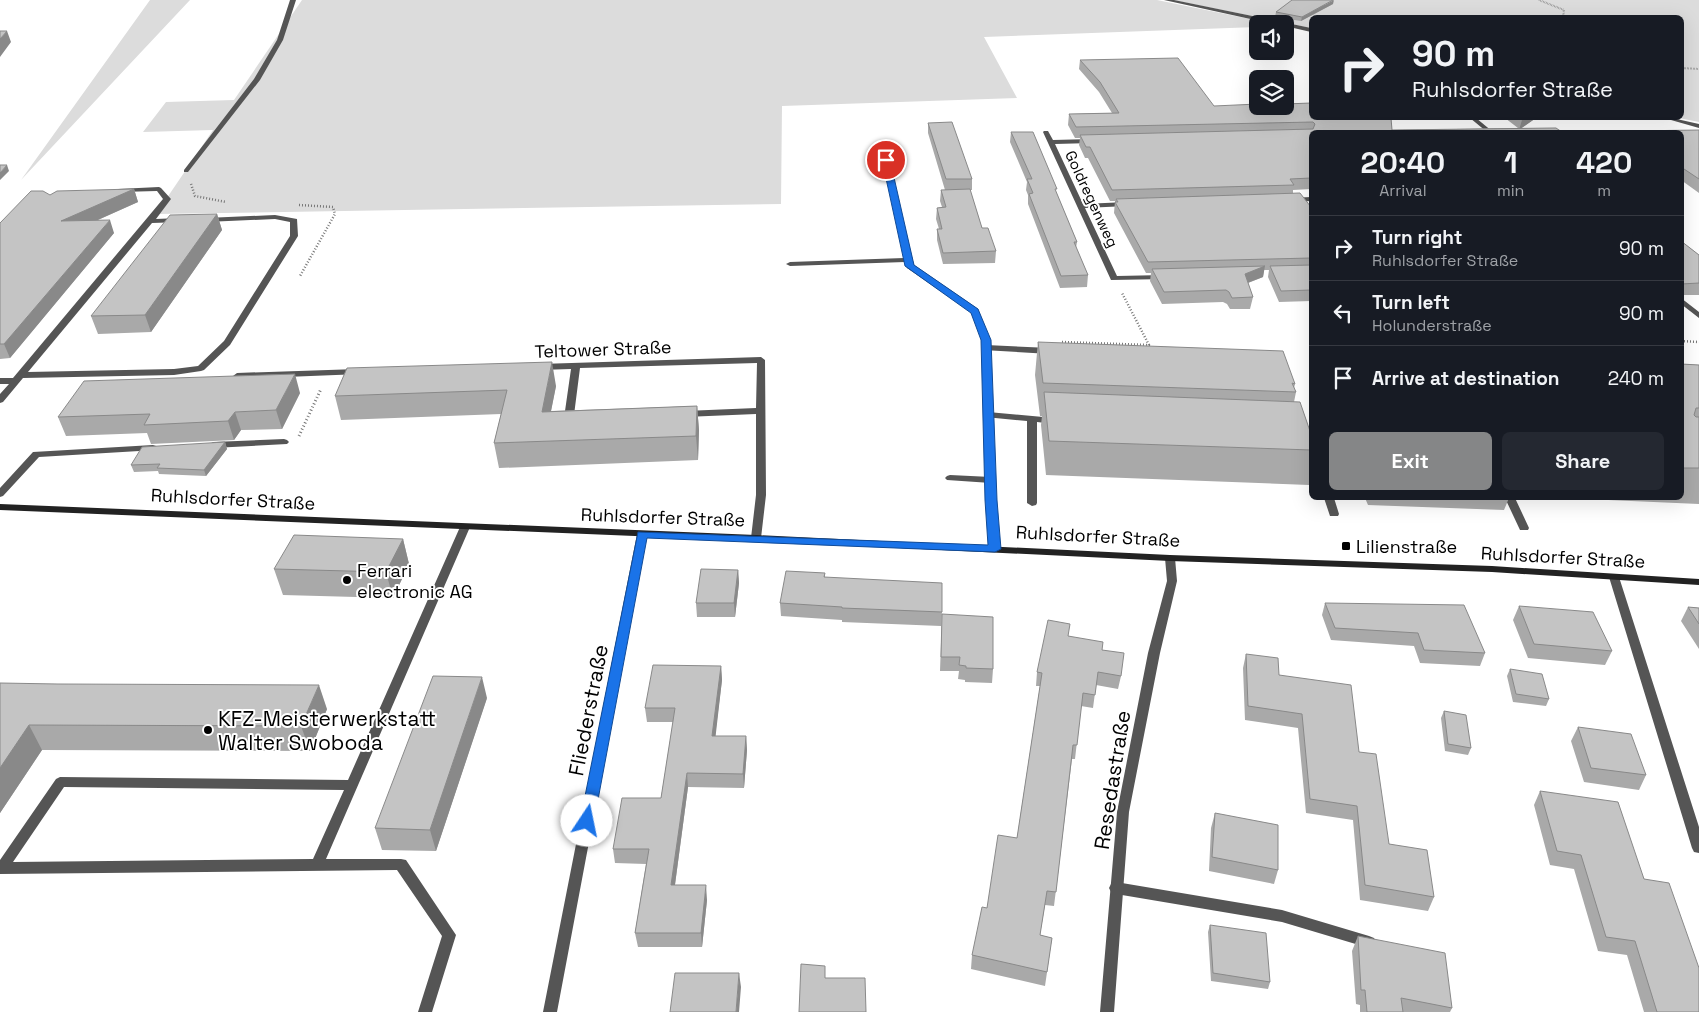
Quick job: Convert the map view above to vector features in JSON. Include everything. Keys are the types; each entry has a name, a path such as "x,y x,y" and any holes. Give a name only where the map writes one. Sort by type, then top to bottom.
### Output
{"main road":[{"name":"Ruhlsdorfer Straße","path":"0,507 756,538 1170,558 1361,564 1699,582"}],"street":[{"path":"186,171 257,80 280,40 293,0"},
{"path":"1167,0 1249,17"},
{"path":"1294,26 1309,30"},
{"path":"1475,120 1487,130"},
{"path":"1675,120 1699,126"},
{"name":"Goldregenweg","path":"1046,132 1114,278"},
{"path":"1050,142 1099,141"},
{"path":"886,160 910,266 975,311 986,340 995,549"},
{"path":"0,400 150,221 166,199 159,189 115,190"},
{"path":"1282,200 1309,199"},
{"path":"1080,206 1138,204"},
{"path":"0,381 18,378 174,372 201,368 227,343 294,236 294,221 274,218 198,220"},
{"path":"150,221 188,220"},
{"path":"790,264 908,260"},
{"path":"1114,278 1173,276"},
{"path":"1684,303 1699,316"},
{"path":"986,348 1054,347"},
{"name":"Teltower Straße","path":"526,368 761,360 762,495 756,538"},
{"path":"576,366 569,418 588,418"},
{"path":"238,376 368,372"},
{"path":"675,414 761,411"},
{"path":"988,415 1061,422"},
{"path":"1032,420 1032,503"},
{"path":"205,446 284,442"},
{"path":"0,494 36,454 165,448"},
{"path":"950,478 991,480"},
{"path":"1330,500 1334,514"},
{"path":"1511,500 1524,528"},
{"path":"317,865 465,527"},
{"name":"Fliederstraße","path":"550,1012 642,534"},
{"name":"Resedastraße","path":"1107,1012 1116,888 1124,812 1154,653 1172,581 1170,558"},
{"path":"1614,577 1699,848"},
{"path":"1,868 60,782 352,785"},
{"path":"1,868 401,864 449,935 425,1012"},
{"path":"1116,888 1282,916 1379,945"}],"path":[{"path":"1539,0 1564,10 1563,15"},
{"path":"1684,68 1699,69"},
{"path":"300,276 335,214"},
{"path":"1054,347 1149,345 1114,278"},
{"path":"1684,341 1699,342"},
{"path":"284,442 297,441 329,373"}],"shaded area":[{"path":"150,0 190,0 21,180"},
{"path":"302,0 1157,0 1249,19 1249,27 984,37 1017,98 782,106 781,204 156,214 213,130 143,132 166,102 234,100"},
{"path":"1173,0 1699,0 1699,122 1684,119 1684,15 1309,15 1309,28 1294,25 1294,15 1249,15"}],"building":[{"path":"1292,0 1333,0 1302,17 1276,12"},
{"path":"0,31 7,31 0,39"},
{"path":"1178,58 1214,106 1249,104 1249,115 1294,115 1294,104 1309,103 1309,120 1391,120 1392,130 1309,130 1309,178 1290,179 1294,185 1112,190 1090,147 1086,147 1080,135 1313,129 1315,124 1313,122 1076,127 1069,114 1119,113 1100,82 1080,60"},
{"path":"952,122 972,179 946,179 928,123"},
{"path":"1556,128 1559,130 1392,130"},
{"path":"1684,130 1699,130 1699,179 1684,169"},
{"path":"1011,132 1033,132 1057,189 1055,189 1077,242 1074,242 1088,275 1061,276 1029,194 1033,193 1027,179 1032,179"},
{"path":"0,165 7,165 0,173"},
{"path":"134,189 61,221 110,220 4,344 0,344 0,223 31,191 43,191 50,195 57,191"},
{"path":"970,189 982,228 988,228 996,251 943,253 937,229 942,229 937,208 946,207 941,190"},
{"path":"1300,193 1309,204 1309,258 1148,262 1115,202 1118,202 1116,199"},
{"path":"217,214 145,315 91,316 170,215"},
{"path":"1684,243 1699,255 1699,283 1684,284"},
{"path":"1309,265 1309,290 1281,291 1270,266"},
{"path":"1265,266 1245,274 1253,297 1232,298 1226,290 1164,292 1152,269"},
{"path":"1038,342 1283,351 1296,392 1043,383"},
{"path":"552,362 542,412 697,406 696,436 494,443 507,390 335,396 347,368"},
{"path":"1684,364 1699,365 1699,408 1696,408 1694,415 1699,417 1699,468 1684,468"},
{"path":"295,374 276,410 235,412 228,421 144,425 150,414 58,417 84,381"},
{"path":"1044,392 1300,402 1309,428 1309,450 1049,441"},
{"path":"225,442 204,470 157,468 160,464 131,465 142,447"},
{"path":"294,535 403,539 386,572 274,569"},
{"path":"701,569 738,570 734,603 696,603"},
{"path":"786,571 825,573 824,577 942,583 942,612 842,608 780,603"},
{"path":"1325,603 1464,605 1485,653 1424,650 1418,633 1335,628"},
{"path":"1519,606 1593,612 1612,651 1534,644"},
{"path":"1688,607 1699,608 1699,624"},
{"path":"942,614 993,617 993,669 966,668 966,666 959,665 960,657 941,657"},
{"path":"1048,620 1070,624 1068,636 1103,642 1102,650 1124,653 1121,676 1098,672 1095,695 1083,693 1077,745 1073,745 1056,892 1047,891 1040,935 1052,938 1047,972 972,955 982,907 987,908 998,835 1017,838 1042,673 1037,672"},
{"path":"1246,654 1278,658 1279,675 1351,685 1359,752 1376,754 1389,844 1427,850 1434,897 1365,885 1357,806 1310,799 1302,714 1248,706"},
{"path":"653,665 721,666 712,736 746,736 743,774 687,773 671,885 706,885 701,933 635,933 649,849 613,849 622,798 661,798 675,708 645,708"},
{"path":"1510,669 1542,674 1549,699 1516,694"},
{"path":"433,676 482,677 430,830 375,828"},
{"path":"0,683 319,685 301,726 29,725 0,768"},
{"path":"1444,711 1466,715 1471,748 1448,744"},
{"path":"1578,727 1631,734 1646,775 1591,768"},
{"path":"1540,791 1618,802 1644,879 1669,883 1699,968 1699,1012 1657,1012 1635,941 1606,937 1581,855 1557,851"},
{"path":"1215,813 1278,825 1278,870 1212,857"},
{"path":"1210,925 1266,933 1270,982 1213,973"},
{"path":"1358,936 1445,953 1452,1008 1401,998 1403,1012 1367,1012 1365,990 1361,990"},
{"path":"801,964 825,966 825,978 865,978 866,1012 799,1012"},
{"path":"675,973 739,973 736,1012 670,1012"}],"place":[{"name":"Lilienstraße","path":"1346,546"},
{"name":"Ferrari electronic AG","path":"347,580"},
{"name":"KFZ-Meisterwerkstatt Walter Swoboda","path":"208,730"}],"route":[{"path":"587,821 642,534 995,549 991,500 986,340 975,311 910,266 886,160"}]}
